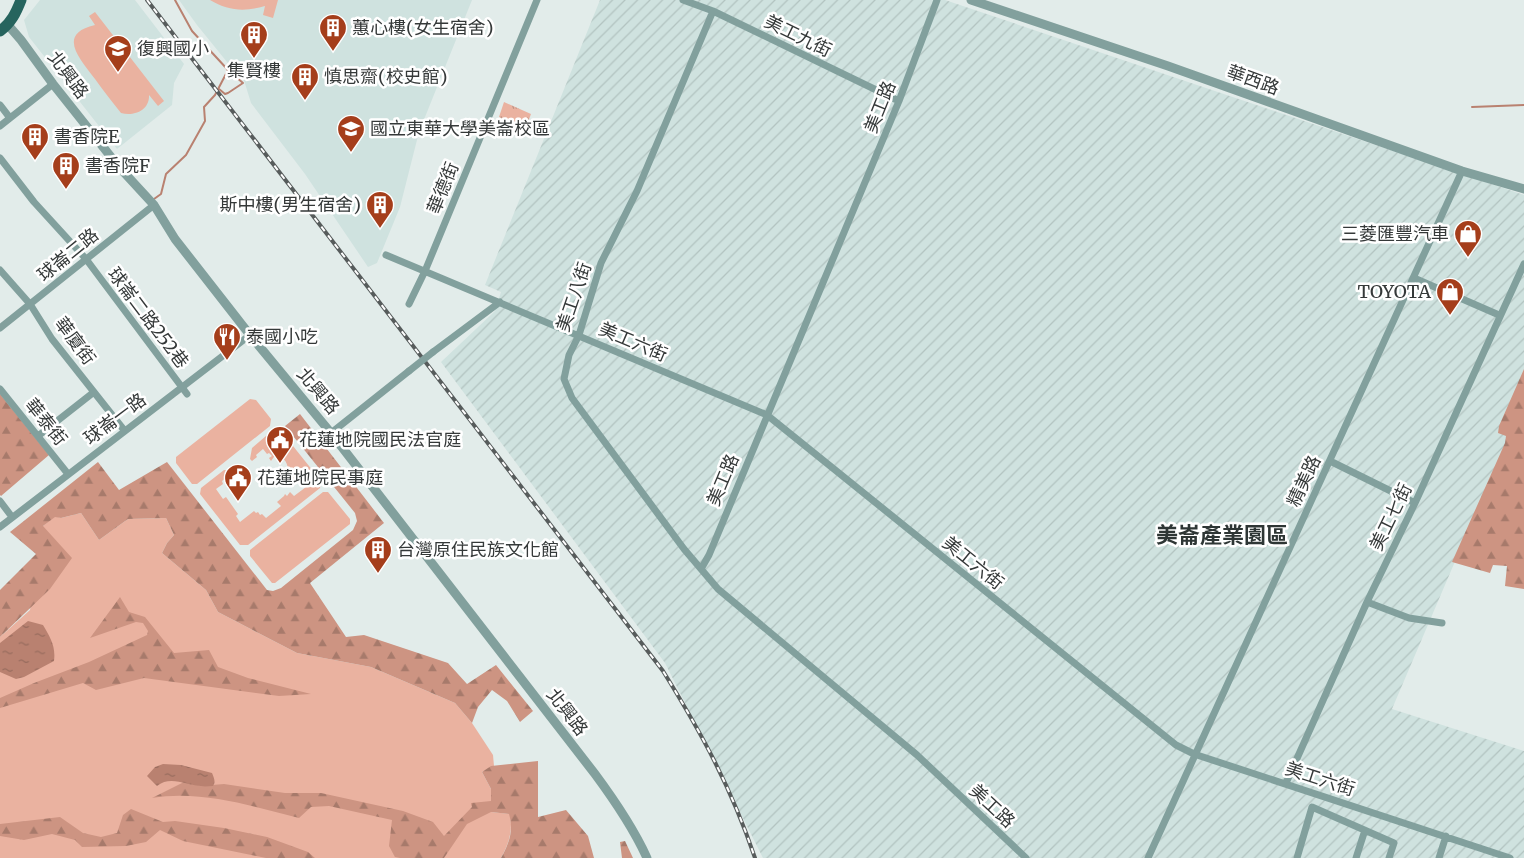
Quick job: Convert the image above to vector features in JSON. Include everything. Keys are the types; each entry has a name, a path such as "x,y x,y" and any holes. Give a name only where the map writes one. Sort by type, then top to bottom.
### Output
{"main road":[{"path":"4,28 16,12 21,0"}],"street":[{"name":"華德街","path":"408,304 425,271 537,0"},
{"name":"美工九街","path":"683,0 712,11 899,101"},
{"name":"美工路","path":"937,0 899,101 709,555 701,569 718,589 917,755 1026,858"},
{"name":"華西路","path":"971,0 1168,66 1462,172 1524,189"},
{"name":"美工八街","path":"701,569 684,549 572,398 564,379 569,355 578,335 601,263 637,190 712,11"},
{"name":"北興路","path":"4,28 21,40 53,84 119,167 154,205 176,239 250,335 331,433 620,807 647,858"},
{"path":"0,126 53,84"},
{"path":"0,106 10,118"},
{"name":"球崙二路252巷","path":"0,158 34,202 86,259 184,391"},
{"name":"精美路","path":"1148,858 1462,172"},
{"name":"球崙二路","path":"0,328 154,205"},
{"name":"美工六街","path":"386,255 767,415 1176,745 1194,754 1510,858"},
{"name":"美工七街","path":"1286,783 1366,602 1415,503 1499,315 1524,264"},
{"name":"華廈街","path":"0,270 30,304 52,339 124,430"},
{"path":"1414,278 1499,315"},
{"path":"331,433 433,352 500,302"},
{"name":"球崙一路","path":"0,528 124,430 184,391 250,335"},
{"name":"華泰街","path":"0,389 68,474"},
{"path":"38,436 94,392"},
{"path":"1330,461 1415,503"},
{"path":"0,501 12,517"},
{"path":"1366,602 1409,618 1442,623"},
{"path":"1297,858 1312,807 1394,843 1389,858"},
{"path":"1356,858 1365,830"},
{"path":"1439,858 1446,836"}],"shaded area":[{"name":"復興國小","path":"40,0 135,0 184,64 174,83 172,105 117,149 29,37 24,20"},
{"name":"國立東華大學美崙校區","path":"179,0 472,0 419,132 400,207 377,263 368,267 305,174 251,103 243,77 227,62"},
{"name":"美崙產業園區","path":"600,0 945,0 1524,195 1524,400 1392,709 1524,751 1524,858 763,858 665,663 441,362 495,311 501,292 485,285"}],"green space":[{"path":"210,0 278,0 273,18 263,15 265,6 244,10 223,6"},
{"path":"95,12 164,101 158,106 149,95 147,105 140,111 131,114 121,113 83,63 75,48 74,41 76,34 83,29 95,25 89,16"},
{"path":"504,102 531,114 525,130 499,117"},
{"path":"1524,369 1524,589 1505,586 1507,566 1493,565 1490,573 1452,562 1505,443 1506,436 1498,433 1499,426"},
{"path":"0,394 49,455 1,496 0,495"},
{"path":"250,399 256,400 271,419 270,426 197,484 192,484 176,463 176,457"},
{"path":"300,414 384,523 310,583 346,637 364,635 448,663 467,684 496,665 533,711 520,722 507,701 492,690 478,707 472,723 455,703 371,667 297,653 218,612 206,590 162,553 174,535 166,518 128,519 99,540 81,513 61,518 55,517 43,526 72,558 50,589 0,637 0,590 36,554 10,532 98,462 119,490 167,462 267,590 273,591 281,588 353,530 357,521 355,513 285,426"},
{"path":"273,430 281,431 321,481 320,488 248,545 240,545 200,494 201,488 224,470 235,471 237,473 231,477 229,475 222,481 223,484 216,489 223,499 226,497 238,514 236,516 240,522 254,511 266,518 281,506 277,502 285,494 287,496 290,492 294,496 306,487 298,476 286,485 278,475 283,470 288,469 287,464 276,454 271,461 269,458 272,456 263,449 252,461 250,459 252,448"},
{"path":"323,492 328,492 350,519 350,524 275,583 272,583 250,556 250,550"},
{"path":"81,513 99,540 128,519 166,518 174,535 162,553 206,590 218,612 297,653 371,667 455,703 472,723 493,755 494,766 482,772 491,789 491,812 510,814 511,820 510,837 501,858 0,858 0,637 30,610 43,526 55,516 61,518"},
{"path":"120,597 129,612 145,617 174,653 209,650 218,667 248,678 311,694 279,696 144,678 96,690 83,683 0,708 0,698 89,662 147,635 148,631 143,623 136,622 90,638"},
{"path":"538,761 538,817 566,810 588,836 594,858 501,858 510,837 509,814 491,812 467,824 444,858 400,858 395,857 389,846 392,820 329,806 311,807 299,818 226,800 189,796 152,798 184,782 200,786 224,784 285,793 321,793 403,811 433,822 444,836 472,807 471,803 491,801 491,789 482,772 491,766"},
{"path":"131,809 163,822 175,821 224,828 267,837 308,852 315,858 266,858 183,841 160,830 146,842 126,846 82,847 75,840 52,834 24,840 0,836 0,824 60,817 83,833 101,837 117,833 123,815"},
{"path":"625,841 633,858 622,858 620,842"}],"water":[{"path":"28,621 43,625 53,646 54,661 24,677 16,679 0,672 0,643"},
{"path":"163,764 181,765 212,773 214,784 213,786 204,786 167,781 157,786 147,776 155,767"}],"waterway":[{"path":"154,199 161,194 166,174 186,155 205,121 204,107 215,95 228,70 192,31 175,0"},
{"path":"219,89 225,94 243,83 229,71"},
{"path":"1472,107 1524,105"}],"railway":[{"path":"147,0 663,671 726,784 755,858"}],"place":[{"name":"蕙心樓(女生宿舍)","path":"333,52"},
{"name":"集賢樓","path":"254,59"},
{"name":"復興國小","path":"118,73"},
{"name":"慎思齋(校史館)","path":"305,101"},
{"name":"國立東華大學美崙校區","path":"351,153"},
{"name":"書香院E","path":"35,161"},
{"name":"書香院F","path":"66,190"},
{"name":"斯中樓(男生宿舍)","path":"380,229"},
{"name":"三菱匯豐汽車","path":"1468,258"},
{"name":"TOYOTA","path":"1450,316"},
{"name":"泰國小吃","path":"227,361"},
{"name":"花蓮地院國民法官庭","path":"280,464"},
{"name":"花蓮地院民事庭","path":"238,502"},
{"name":"台灣原住民族文化館","path":"378,574"}],"district":[{"name":"美崙產業園區","path":"1222,535"}]}
